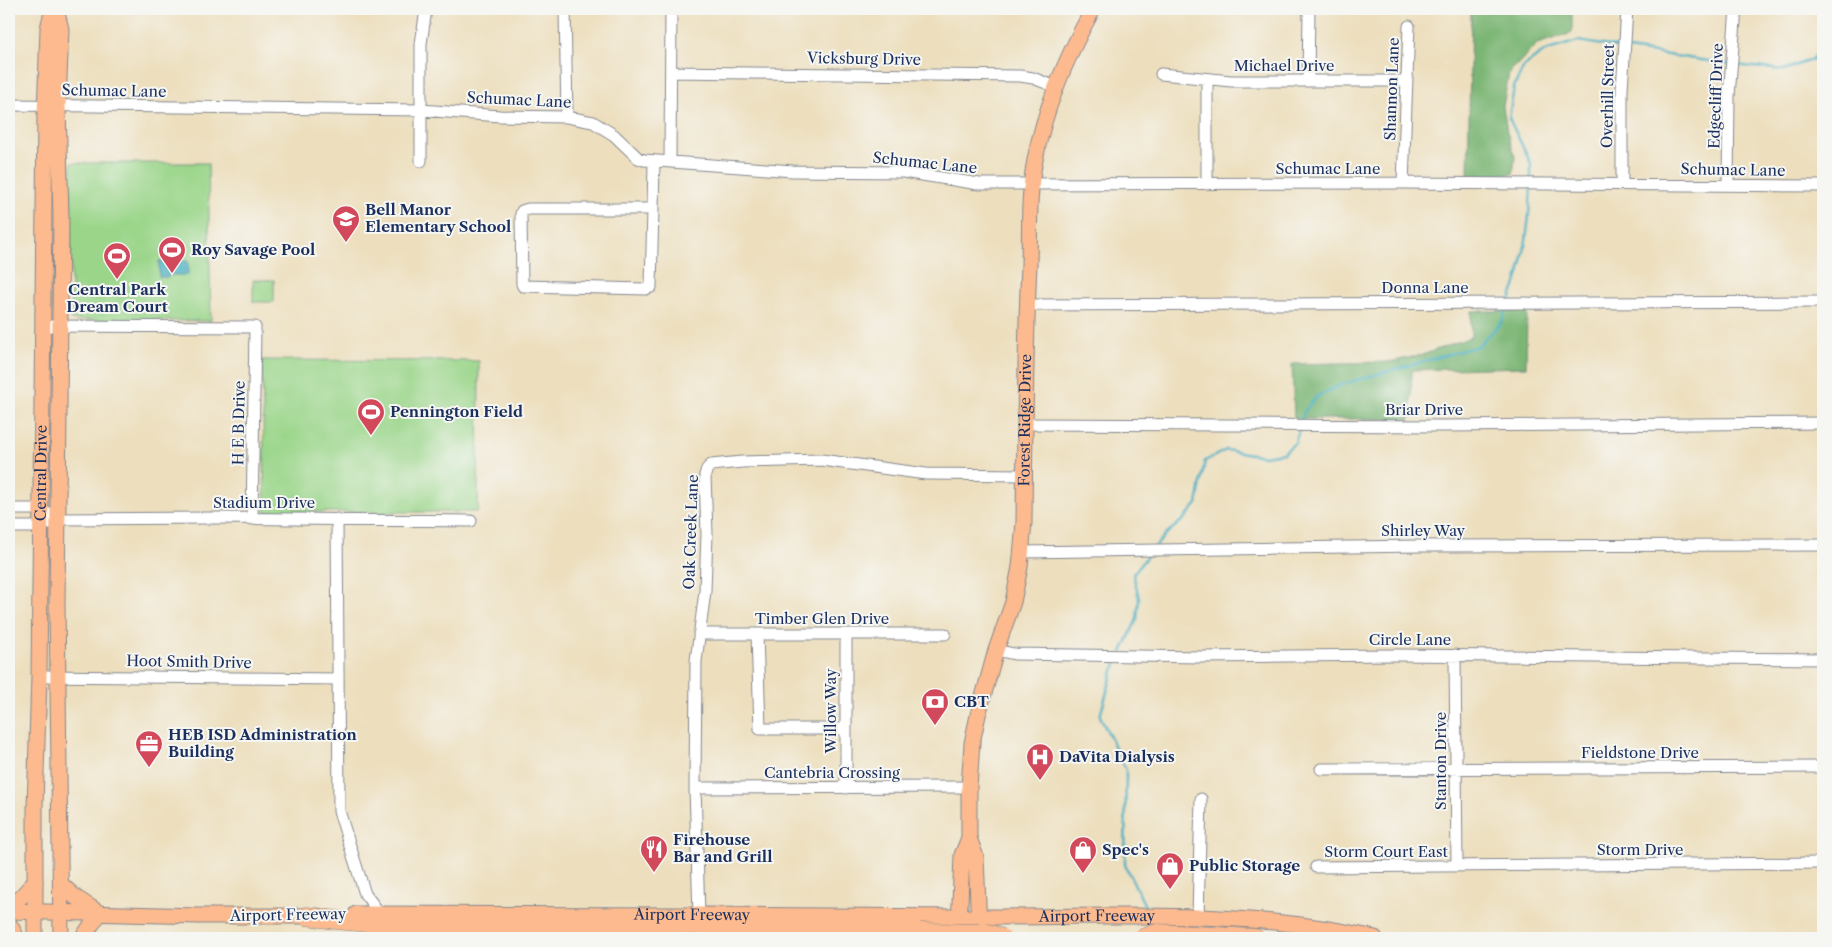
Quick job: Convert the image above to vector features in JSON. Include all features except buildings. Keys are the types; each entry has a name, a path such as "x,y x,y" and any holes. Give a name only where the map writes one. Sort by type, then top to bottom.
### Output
{"highway":[{"path":"306,916 342,922 447,926 707,926 852,932 928,929 988,933 1003,938"},
{"path":"1143,938 1157,933 1255,938"}],"main road":[{"name":"Central Drive","path":"55,9 48,28 61,218 57,518 61,938"},
{"name":"Forest Ridge Drive","path":"979,938 980,917 976,856 969,838 969,787 972,743 996,650 1013,602 1022,552 1027,305 1034,161 1056,87 1073,45 1093,9"},
{"name":"Central Drive","path":"35,938 41,367 52,105"},
{"path":"41,367 60,367"},
{"path":"38,717 59,717"},
{"name":"Forest Ridge Drive","path":"959,938 962,855 969,838"},
{"path":"9,907 35,881"},
{"path":"60,884 75,897 100,913 82,938"},
{"name":"Airport Freeway","path":"9,911 306,916 354,914 699,915 928,929 959,917 1198,917 1304,926 1375,938"},
{"path":"1003,938 1021,917"},
{"path":"9,923 16,938"}],"street":[{"path":"421,161 421,44 426,9"},
{"path":"565,9 567,117"},
{"path":"1308,81 1309,9"},
{"name":"Overhill Street","path":"1622,184 1622,90 1627,9"},
{"name":"Edgecliff Drive","path":"1728,185 1736,9"},
{"path":"670,162 671,10"},
{"name":"Shannon Lane","path":"1403,184 1409,26"},
{"name":"Vicksburg Drive","path":"671,72 1020,76 1033,78 1056,87"},
{"name":"Michael Drive","path":"1161,74 1231,81 1407,81"},
{"path":"1208,79 1208,184"},
{"name":"Schumac Lane","path":"9,105 421,110 500,116 567,117 593,122 614,135 638,158 654,161 793,171 903,172 979,184 1622,184 1823,186"},
{"path":"653,209 528,209 522,211 522,284 527,288 646,289 651,287 653,209 654,161"},
{"name":"Donna Lane","path":"1027,305 1823,302"},
{"path":"42,326 60,326"},
{"name":"H E B Drive","path":"60,326 255,327 252,519"},
{"name":"Briar Drive","path":"1025,424 1823,423"},
{"name":"Oak Creek Lane","path":"699,915 695,788 696,661 705,590 707,469 711,466 742,462 821,460 926,474 1025,475"},
{"path":"9,509 40,509 57,518"},
{"path":"9,526 40,527 57,518"},
{"name":"Stadium Drive","path":"57,518 471,521"},
{"path":"336,519 339,811 365,894 380,914"},
{"name":"Shirley Way","path":"1022,552 1420,546 1823,545"},
{"name":"Timber Glen Drive","path":"699,634 945,634"},
{"path":"757,634 760,730 846,729"},
{"name":"Willow Way","path":"846,634 846,788"},
{"name":"Circle Lane","path":"996,650 1014,654 1201,657 1455,655 1823,659"},
{"name":"Stanton Drive","path":"1455,655 1457,866"},
{"name":"Hoot Smith Drive","path":"39,676 338,679"},
{"name":"Fieldstone Drive","path":"1321,769 1823,767"},
{"name":"Cantebria Crossing","path":"695,788 969,787"},
{"path":"1198,917 1201,799"},
{"name":"Storm Drive","path":"1457,866 1823,863"},
{"name":"Storm Court East","path":"1316,867 1457,866"},
{"path":"354,914 365,894"}],"green space":[{"path":"1471,9 1572,9 1572,33 1537,44 1509,73 1503,106 1507,132 1515,157 1513,174 1468,176"},
{"path":"71,163 208,163 211,321 71,320"},
{"path":"253,280 274,280 274,302 253,302"},
{"path":"1471,311 1527,311 1526,367 1412,370 1410,419 1294,419 1292,364 1389,362 1422,355 1471,337"},
{"name":"Pennington Field","path":"262,360 479,361 478,512 265,512"}],"water":[{"path":"159,261 188,261 188,275 159,277"}],"waterway":[{"path":"1531,181 1531,164 1509,118 1514,87 1524,66 1545,51 1578,41 1622,48"},
{"path":"1734,65 1784,70 1813,59 1823,45"},
{"path":"1628,49 1728,64"},
{"path":"1510,300 1525,244 1531,186"},
{"path":"1301,423 1304,412 1316,397 1343,384 1478,346 1501,323 1507,308"},
{"path":"1155,547 1197,504 1205,461 1226,450 1264,456 1283,453 1295,443 1300,428"},
{"path":"1122,652 1137,619 1139,598 1133,574 1148,555"},
{"path":"1118,659 1100,716 1126,770 1125,865 1146,910"}],"place":[{"name":"Bell Manor Elementary School","path":"346,243"},
{"name":"Roy Savage Pool","path":"172,274"},
{"name":"Central Park Dream Court","path":"117,280"},
{"name":"Pennington Field","path":"371,436"},
{"name":"CBT","path":"935,726"},
{"name":"HEB ISD Administration Building","path":"149,768"},
{"name":"DaVita Dialysis","path":"1040,781"},
{"name":"Firehouse Bar and Grill","path":"654,873"},
{"name":"Spec's","path":"1083,874"},
{"name":"Public Storage","path":"1170,890"}]}
